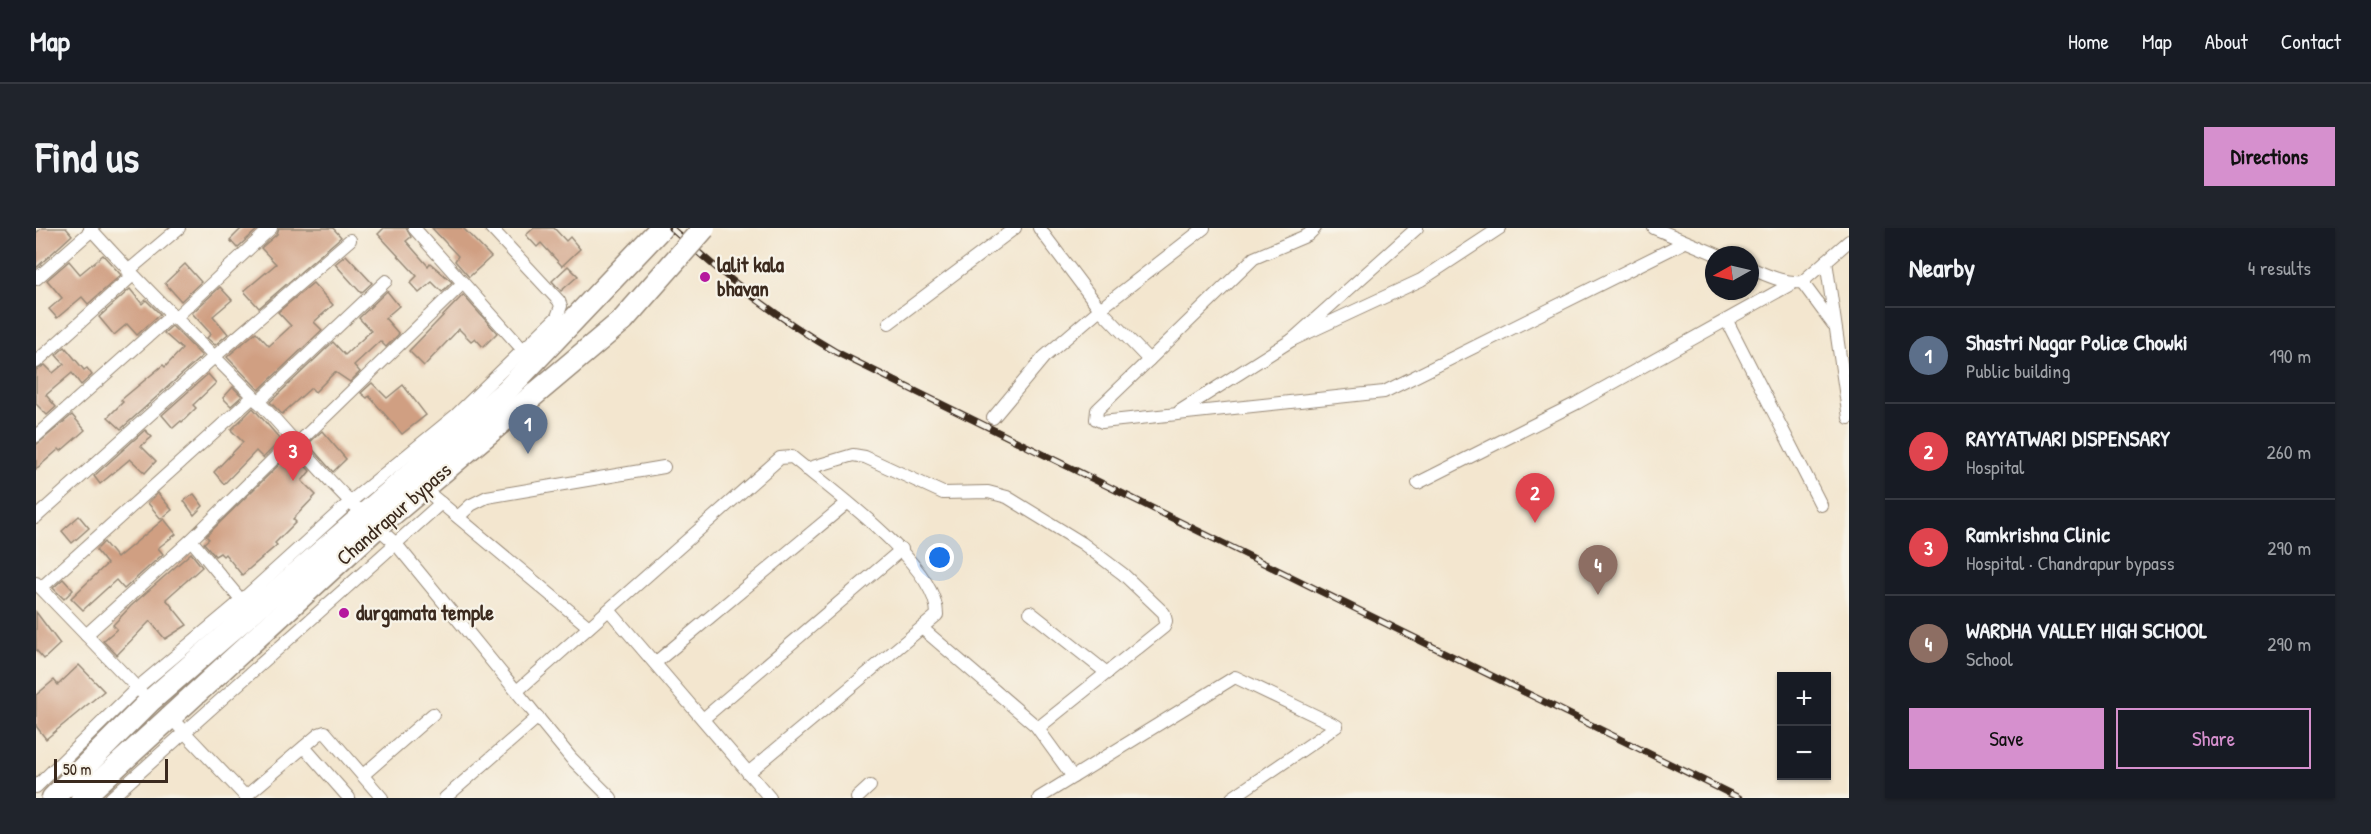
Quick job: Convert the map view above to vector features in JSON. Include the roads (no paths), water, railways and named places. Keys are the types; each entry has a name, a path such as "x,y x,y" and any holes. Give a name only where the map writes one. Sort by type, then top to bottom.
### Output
{"highway":[{"name":"Chandrapur bypass","path":"54,798 143,695 247,606 364,514 507,390 661,228"},
{"name":"Chandrapur bypass","path":"82,798 170,717 364,514 423,488 623,320 704,228"}],"street":[{"path":"36,362 179,228"},
{"path":"36,436 271,228"},
{"path":"414,228 524,351"},
{"path":"364,514 455,416 557,317 561,306 491,228"},
{"path":"889,322 1016,228"},
{"path":"1039,228 1100,309 1149,360"},
{"path":"993,418 1044,357 1100,309 1204,228"},
{"path":"1315,228 1308,235 1254,258 1097,410 1096,419 1102,422 1384,392 1685,242"},
{"path":"1292,339 1417,228"},
{"path":"1179,412 1292,339 1421,280 1500,228"},
{"path":"1654,228 1705,250"},
{"path":"36,279 96,230 131,273 173,317 256,399 294,443 396,544 572,758 611,798"},
{"path":"36,517 214,357 350,240"},
{"path":"1418,483 1578,403 1798,282 1849,241"},
{"path":"1826,261 1849,418"},
{"path":"1759,271 1798,282 1834,325"},
{"path":"36,787 143,695 38,585 256,399 386,281"},
{"path":"86,635 191,540 463,283"},
{"path":"1727,321 1821,505"},
{"path":"806,469 853,455 865,457 943,493 988,492 1007,497 1082,543 1123,574 1164,613 1166,621 1164,627 1038,728"},
{"path":"517,691 780,458 792,458 902,549 924,581 937,608 934,620 748,773"},
{"path":"458,517 471,505 487,497 664,467"},
{"path":"423,488 590,627"},
{"path":"111,798 441,503"},
{"path":"655,663 847,503"},
{"path":"191,540 247,606"},
{"path":"703,719 902,549"},
{"path":"609,610 770,798"},
{"path":"1030,612 1107,673"},
{"path":"923,629 1038,728 1073,777"},
{"path":"1039,798 1235,677 1337,726 1232,798"},
{"path":"363,775 433,714"},
{"path":"170,717 247,797 318,734 325,732 382,798"},
{"path":"445,798 538,717"},
{"path":"304,747 349,798"},
{"path":"857,798 870,786"}],"railway":[{"path":"671,228 750,294 836,352 1739,798"}],"place":[{"name":"lalit kala bhavan","path":"705,277"},
{"name":"Shastri Nagar Police Chowki","path":"528,454"},
{"name":"Ramkrishna Clinic","path":"293,481"},
{"name":"RAYYATWARI DISPENSARY","path":"1535,523"},
{"name":"WARDHA VALLEY HIGH SCHOOL","path":"1598,595"},
{"name":"durgamata temple","path":"344,613"}]}
